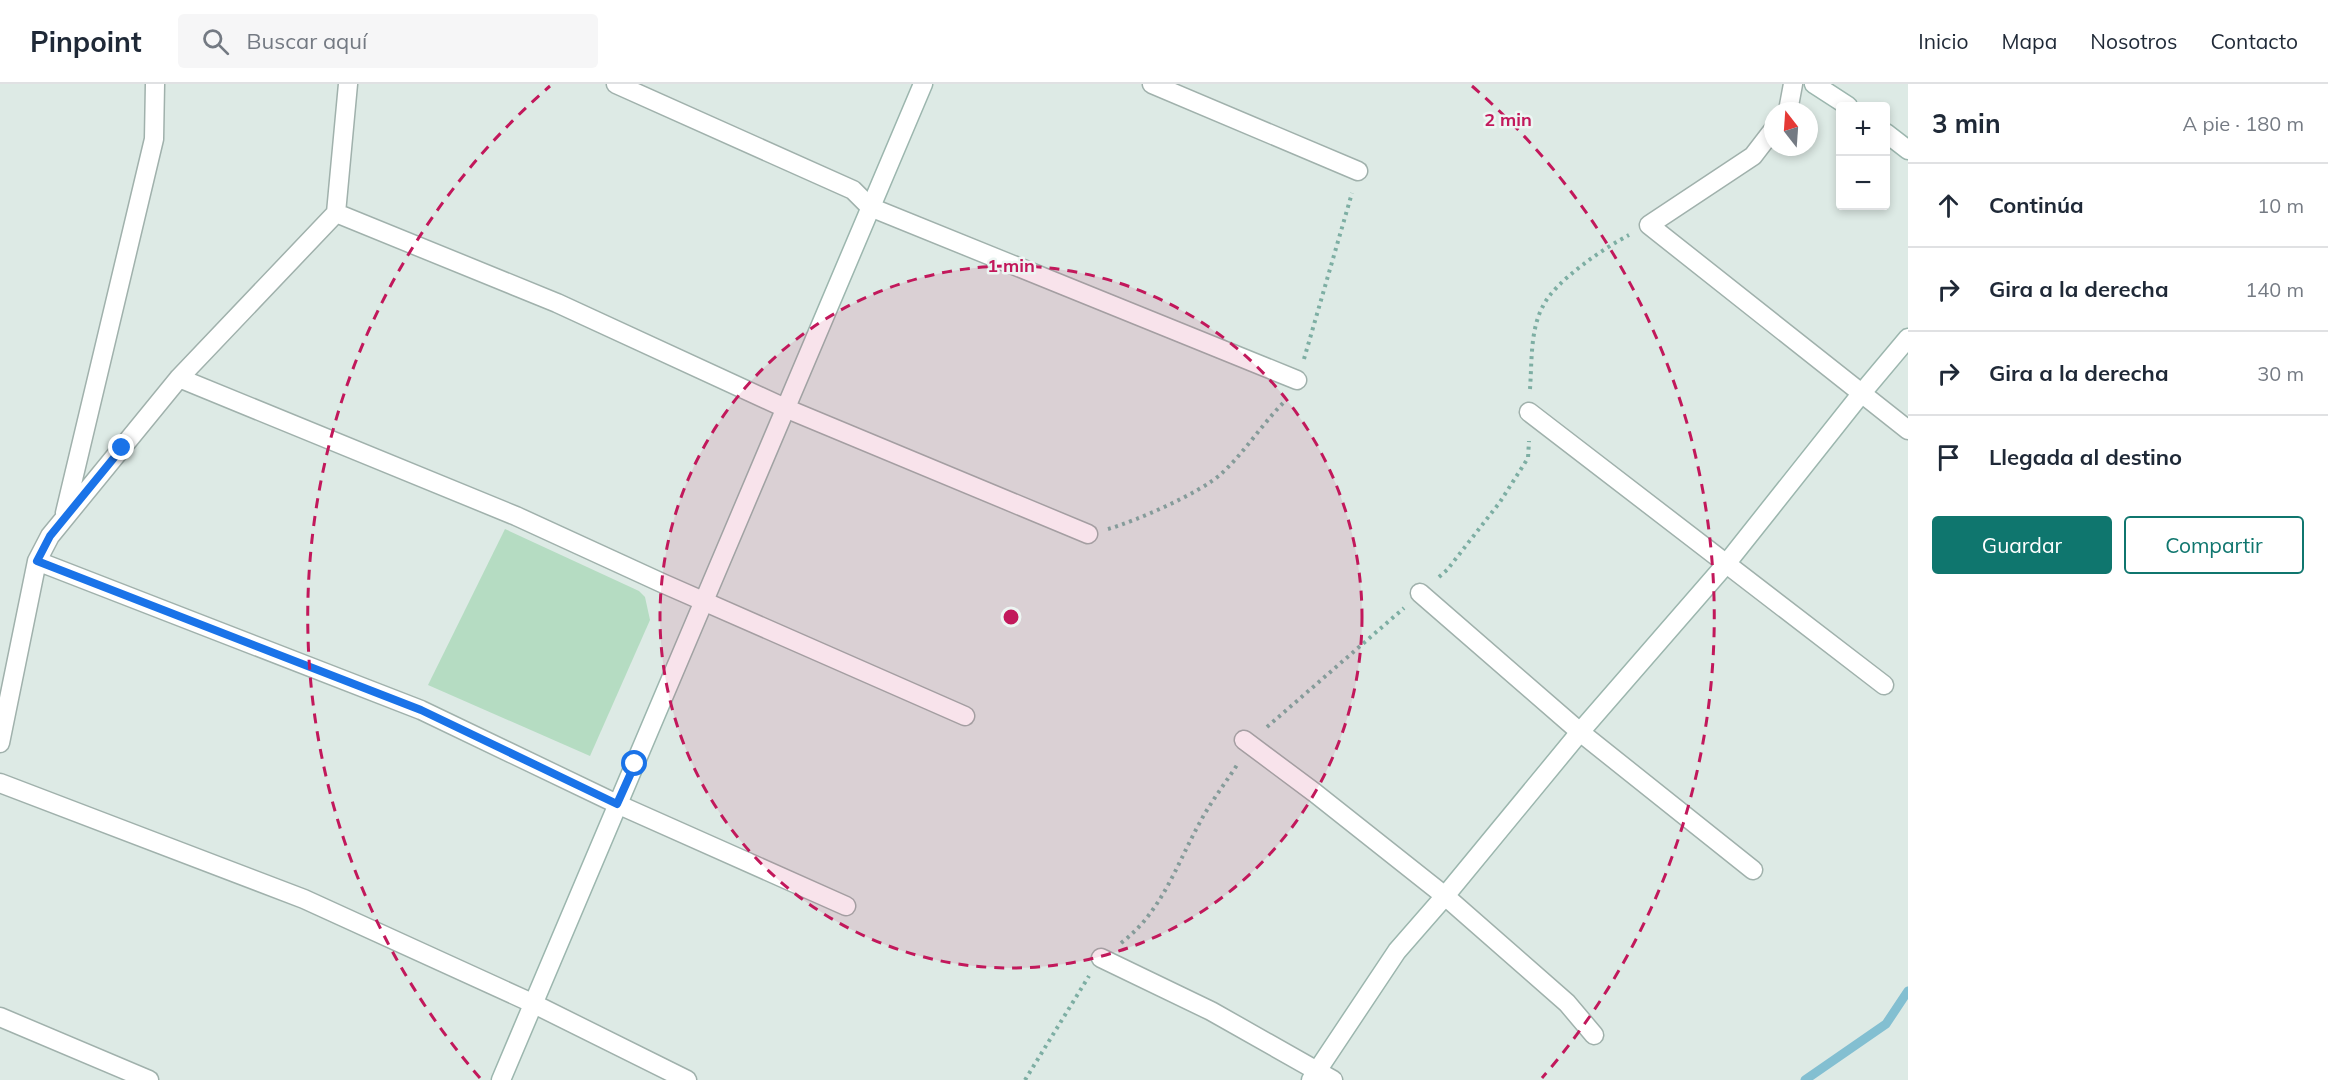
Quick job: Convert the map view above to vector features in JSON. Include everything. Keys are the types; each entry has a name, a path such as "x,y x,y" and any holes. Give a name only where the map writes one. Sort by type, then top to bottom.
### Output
{"street":[{"path":"64,519 154,139 155,84"},
{"path":"0,743 37,561 50,536 179,378 336,213 348,84"},
{"path":"616,84 853,190 870,207 1297,380"},
{"path":"501,1080 531,1003 923,84"},
{"path":"1152,84 1358,171"},
{"path":"1790,102 1793,84"},
{"path":"1814,84 1842,102"},
{"path":"1890,137 1908,150"},
{"path":"1764,142 1753,156 1649,225 1908,430"},
{"path":"336,213 557,303 785,408 1088,534"},
{"path":"1314,1075 1397,951 1580,732 1726,564 1908,338"},
{"path":"179,378 516,516 965,716"},
{"path":"1529,412 1884,685"},
{"path":"37,561 421,710 617,804 846,906"},
{"path":"1420,593 1580,732 1753,870"},
{"path":"1244,740 1445,896 1567,1003 1594,1035"},
{"path":"0,783 304,898 531,1003 687,1080"},
{"path":"1101,958 1210,1011 1314,1075 1334,1080"},
{"path":"0,1017 149,1080"}],"path":[{"path":"1025,1080 1101,958 1136,932 1166,892 1198,825 1237,766 1244,740 1265,728 1447,570 1500,502 1528,458 1533,340 1543,306 1560,284 1609,246 1649,225"}],"green space":[{"path":"505,529 639,591 645,597 650,620 590,756 428,685"}],"waterway":[{"path":"1805,1080 1886,1024 1908,991"}],"route":[{"path":"122,448 50,536 37,561 421,710 617,804 635,764"}]}
